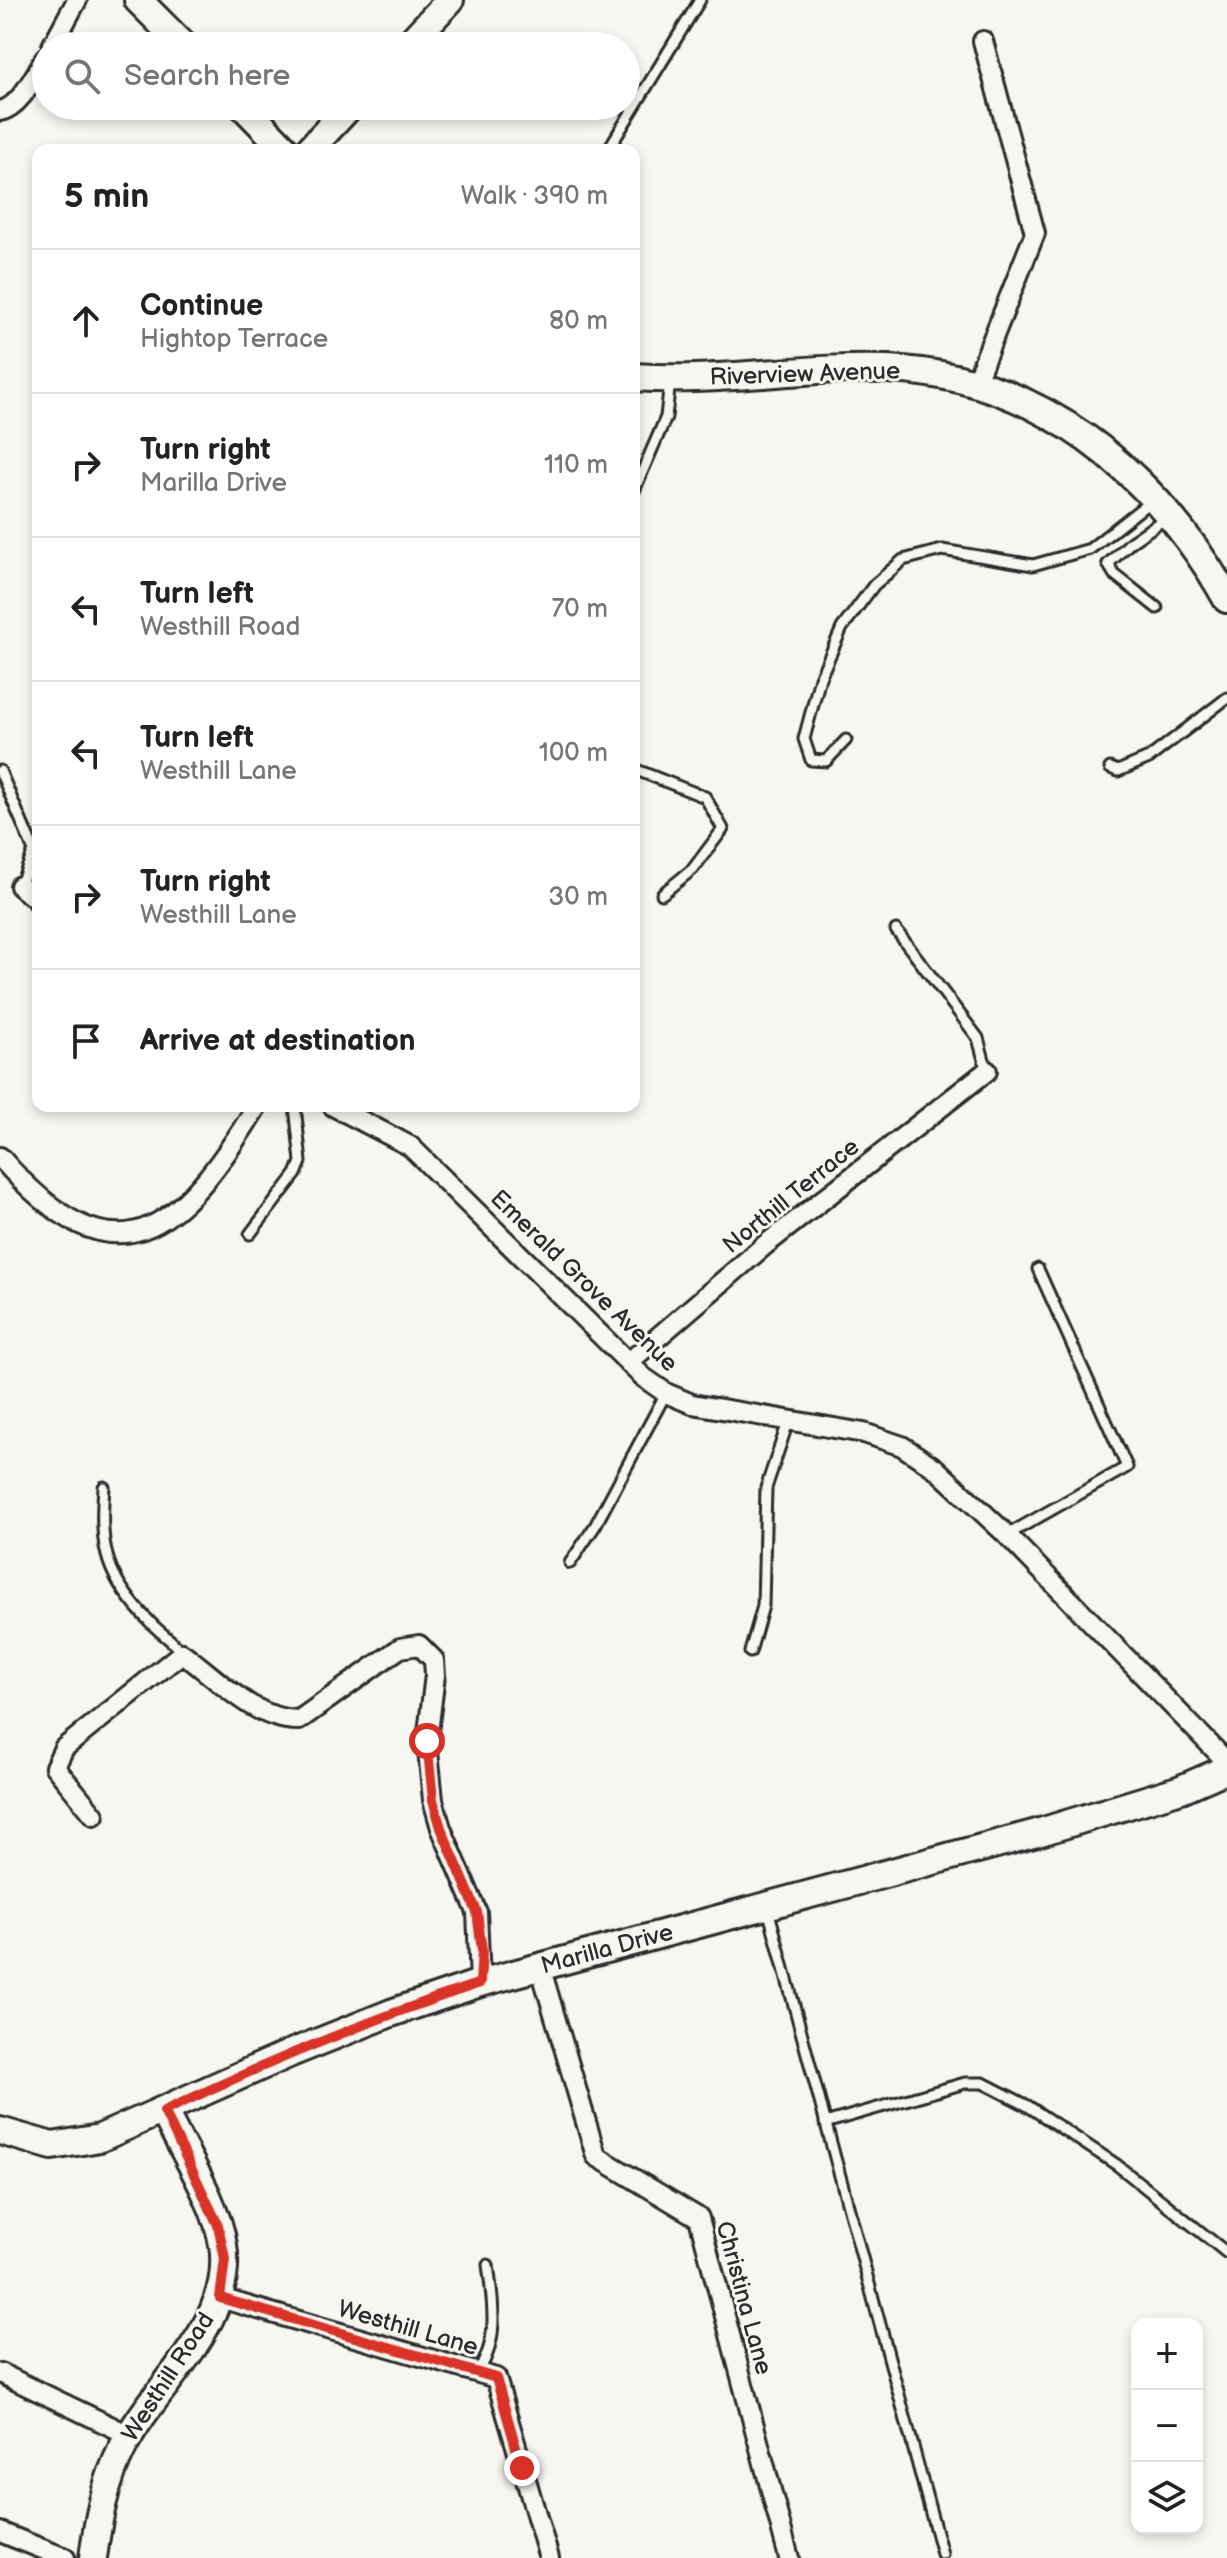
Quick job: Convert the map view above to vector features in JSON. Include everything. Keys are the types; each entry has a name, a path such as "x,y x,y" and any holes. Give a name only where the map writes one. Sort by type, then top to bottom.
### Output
{"street":[{"path":"60,32 77,0"},
{"path":"138,0 170,32"},
{"path":"420,32 450,0"},
{"path":"976,381 1035,233 983,41"},
{"path":"0,111 11,108 32,78"},
{"path":"257,120 280,144"},
{"path":"315,144 337,120"},
{"name":"Riverview Avenue","path":"640,377 886,369 928,372 976,381 1061,418 1111,454 1162,507 1227,599"},
{"path":"20,886 32,896"},
{"name":"Northill Terrace","path":"629,1362 765,1245 987,1071"},
{"path":"0,1157 23,1183 84,1226 109,1233 139,1231 167,1220 203,1183 222,1163 253,1112"},
{"name":"Emerald Grove Avenue","path":"345,1112 410,1146 629,1362 666,1393 692,1404 864,1433 902,1446 935,1468 1007,1535 1227,1762"},
{"path":"94,1815 55,1767 58,1758 64,1748 182,1653 259,1711 281,1720 299,1720 400,1648 411,1644 427,1650 434,1660 435,1675 427,1741 433,1800 441,1828 477,1912 482,1951 480,1983"},
{"name":"Marilla Drive","path":"0,2131 35,2143 80,2143 164,2111 291,2053 391,2013 480,1983 1052,1828 1181,1789 1227,1769"},
{"name":"Christina Lane","path":"540,1966 596,2156 699,2218 789,2558"},
{"name":"Westhill Road","path":"93,2558 103,2499 129,2435 199,2337 220,2298 225,2259 218,2225 164,2111"},
{"name":"Westhill Lane","path":"220,2298 496,2378 549,2558"},
{"path":"0,2373 129,2435"},
{"path":"0,2532 65,2558"}],"lane":[{"path":"640,98 700,0"},
{"path":"612,144 626,120"},
{"path":"640,477 666,417 670,378"},
{"path":"1157,608 1114,574 1108,564 1162,507"},
{"path":"846,740 826,761 811,760 804,739 820,678 842,628 874,585 903,560 942,550 1033,565 1090,549 1162,507"},
{"path":"1110,768 1118,771 1149,758 1227,698"},
{"path":"0,771 32,846"},
{"path":"640,771 705,797 723,829 693,869 662,894"},
{"path":"20,886 32,856"},
{"path":"896,930 978,1038 987,1071"},
{"path":"250,1234 296,1174 301,1162 296,1112"},
{"path":"1007,1535 1127,1467 1038,1269"},
{"path":"570,1563 595,1526 666,1393"},
{"path":"750,1652 763,1606 766,1488 788,1422"},
{"path":"104,1487 101,1532 117,1581 152,1625 182,1653"},
{"path":"767,1906 942,2554"},
{"path":"825,2123 965,2083 983,2083 1028,2106 1117,2165 1227,2253"},
{"path":"477,2373 489,2356 494,2333 488,2265"}],"route":[{"path":"427,1741 433,1800 441,1828 477,1912 482,1951 480,1983 391,2013 291,2053 164,2111 223,2241 225,2265 220,2298 496,2378 522,2468"}]}
